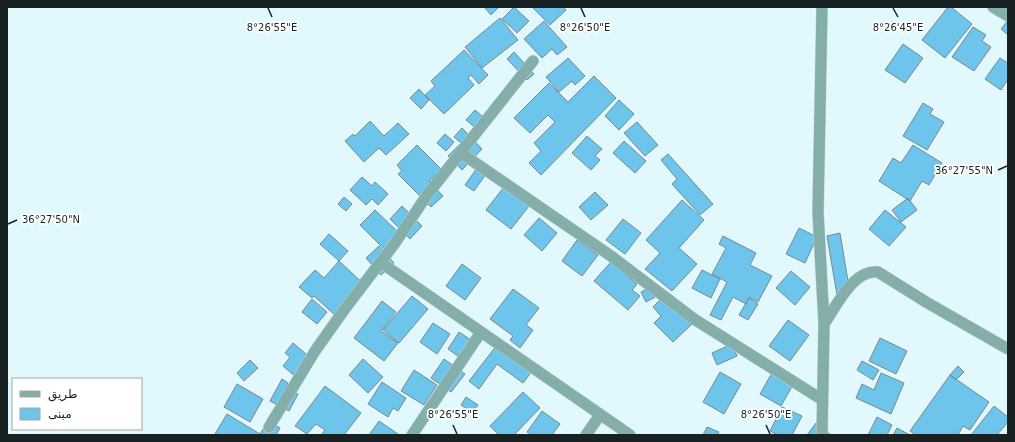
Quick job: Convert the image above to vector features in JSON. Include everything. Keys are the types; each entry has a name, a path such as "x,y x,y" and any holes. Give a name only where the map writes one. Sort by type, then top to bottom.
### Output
{"street":[{"path":"822,7 818,212 824,324 821,400 822,435"},
{"path":"993,7 1008,16"},
{"path":"269,427 315,351 406,229 427,195 533,61"},
{"path":"461,153 611,256 694,319 821,400"},
{"path":"380,262 630,435"},
{"path":"824,324 854,281 862,275 878,272 1008,349"},
{"path":"412,435 480,332"},
{"path":"586,435 600,415"}],"building":[{"path":"484,7 499,7 491,15"},
{"path":"514,7 529,21 517,33 502,19"},
{"path":"532,7 563,7 566,10 550,25"},
{"path":"948,7 951,7 972,24 945,58 922,40"},
{"path":"500,18 518,40 482,68 465,47"},
{"path":"1008,20 1008,35 1001,29"},
{"path":"544,21 567,47 557,55 552,49 542,58 524,39"},
{"path":"973,27 986,35 982,41 991,47 974,71 952,57"},
{"path":"903,44 923,58 905,83 885,70"},
{"path":"464,50 488,75 479,84 471,75 468,78 474,85 444,114 425,95 435,86 431,81"},
{"path":"514,52 534,74 527,80 507,59"},
{"path":"568,58 585,76 575,85 572,81 559,92 546,77"},
{"path":"1000,58 1008,63 1008,79 1001,90 985,79"},
{"path":"594,76 616,98 541,175 529,163 541,151 534,143 555,122 548,115 530,133 514,118 549,83 568,102"},
{"path":"419,89 429,100 421,109 410,98"},
{"path":"619,100 634,114 619,130 605,116"},
{"path":"923,103 933,109 930,114 944,122 927,150 903,136"},
{"path":"475,110 490,123 482,133 466,120"},
{"path":"370,121 384,136 398,123 409,134 386,155 379,148 364,162 345,141 353,134 355,136"},
{"path":"637,122 658,145 645,156 624,133"},
{"path":"462,128 482,149 462,170 448,156 461,143 454,137"},
{"path":"445,134 454,142 446,151 437,143"},
{"path":"587,136 602,149 595,156 600,160 591,170 572,153"},
{"path":"624,141 646,161 635,173 613,153"},
{"path":"417,145 441,169 429,181 443,196 431,207 398,174 402,171 397,165"},
{"path":"913,145 942,163 929,185 922,181 910,201 879,181 893,158 901,163"},
{"path":"668,154 713,204 700,215 672,184 677,179 661,160"},
{"path":"477,168 486,174 474,191 465,185"},
{"path":"362,177 372,186 375,182 388,194 378,205 372,199 366,205 350,190"},
{"path":"504,187 529,206 511,229 486,210"},
{"path":"595,192 608,205 591,220 579,207"},
{"path":"344,197 352,204 346,211 338,204"},
{"path":"908,198 917,210 901,222 892,210"},
{"path":"682,200 704,220 679,248 697,264 672,291 645,269 660,253 646,240"},
{"path":"402,206 422,226 410,239 390,219"},
{"path":"375,210 399,233 384,249 360,225"},
{"path":"885,210 906,227 889,246 869,229"},
{"path":"539,218 557,233 542,251 524,235"},
{"path":"623,219 641,233 625,254 606,240"},
{"path":"799,228 817,237 805,263 786,254"},
{"path":"840,233 850,293 837,295 827,236"},
{"path":"329,234 348,251 339,261 320,244"},
{"path":"723,236 756,253 750,265 772,276 758,302 749,297 746,304 733,297 721,320 710,315 727,282 712,274 726,248 719,244"},
{"path":"577,240 598,255 582,276 562,261"},
{"path":"379,246 394,263 381,275 366,258"},
{"path":"339,261 366,286 337,317 314,296 312,298 299,287 315,270 324,278"},
{"path":"611,262 637,284 632,290 640,296 628,310 594,281"},
{"path":"462,264 481,278 465,300 446,286"},
{"path":"702,270 720,279 711,298 692,288"},
{"path":"791,271 810,287 795,305 776,288"},
{"path":"652,286 657,296 646,302 641,292"},
{"path":"513,289 539,308 526,325 533,330 520,348 510,340 513,336 490,319"},
{"path":"665,295 693,323 673,342 654,323 661,316 653,307"},
{"path":"412,296 428,309 399,343 383,330"},
{"path":"749,298 758,304 748,320 739,315"},
{"path":"312,299 327,312 317,324 302,312"},
{"path":"382,301 396,312 381,331 398,343 384,361 354,338"},
{"path":"788,320 809,335 790,361 769,346"},
{"path":"433,323 450,334 437,354 420,342"},
{"path":"459,332 477,344 465,361 448,349"},
{"path":"880,338 907,351 896,374 869,361"},
{"path":"293,343 313,360 297,378 283,366 290,357 285,353"},
{"path":"732,344 737,356 717,365 712,353"},
{"path":"497,345 532,371 523,383 497,364 479,389 469,381"},
{"path":"363,359 383,377 368,393 349,375"},
{"path":"444,359 465,374 451,392 431,378"},
{"path":"250,360 258,368 244,381 237,373"},
{"path":"862,361 879,370 873,380 857,370"},
{"path":"958,366 964,372 956,380 950,375"},
{"path":"414,370 437,385 424,405 401,391"},
{"path":"773,371 794,383 781,406 760,394"},
{"path":"720,372 741,384 724,414 703,402"},
{"path":"881,373 904,383 891,414 856,398 862,384 874,390"},
{"path":"950,375 989,402 970,430 963,426 958,435 916,435 910,431"},
{"path":"282,379 288,383 286,387 298,394 289,411 270,401"},
{"path":"382,382 406,398 398,411 393,408 388,417 368,404"},
{"path":"237,384 263,399 250,422 224,407"},
{"path":"325,386 361,413 344,435 321,435 325,430 316,424 307,434 295,426"},
{"path":"523,392 540,408 514,435 499,435 490,426"},
{"path":"466,397 478,405 472,413 461,405"},
{"path":"994,406 1008,417 1008,422 997,435 971,435"},
{"path":"782,407 802,416 792,435 778,435 770,431"},
{"path":"542,411 560,424 552,435 531,435 527,432"},
{"path":"227,414 260,434 268,421 280,428 276,435 215,434"},
{"path":"877,417 892,425 887,435 868,435"},
{"path":"379,421 398,434 398,435 369,435"},
{"path":"816,423 831,435 807,435"},
{"path":"707,427 719,432 717,435 703,435"},
{"path":"897,428 910,435 893,435"}]}
